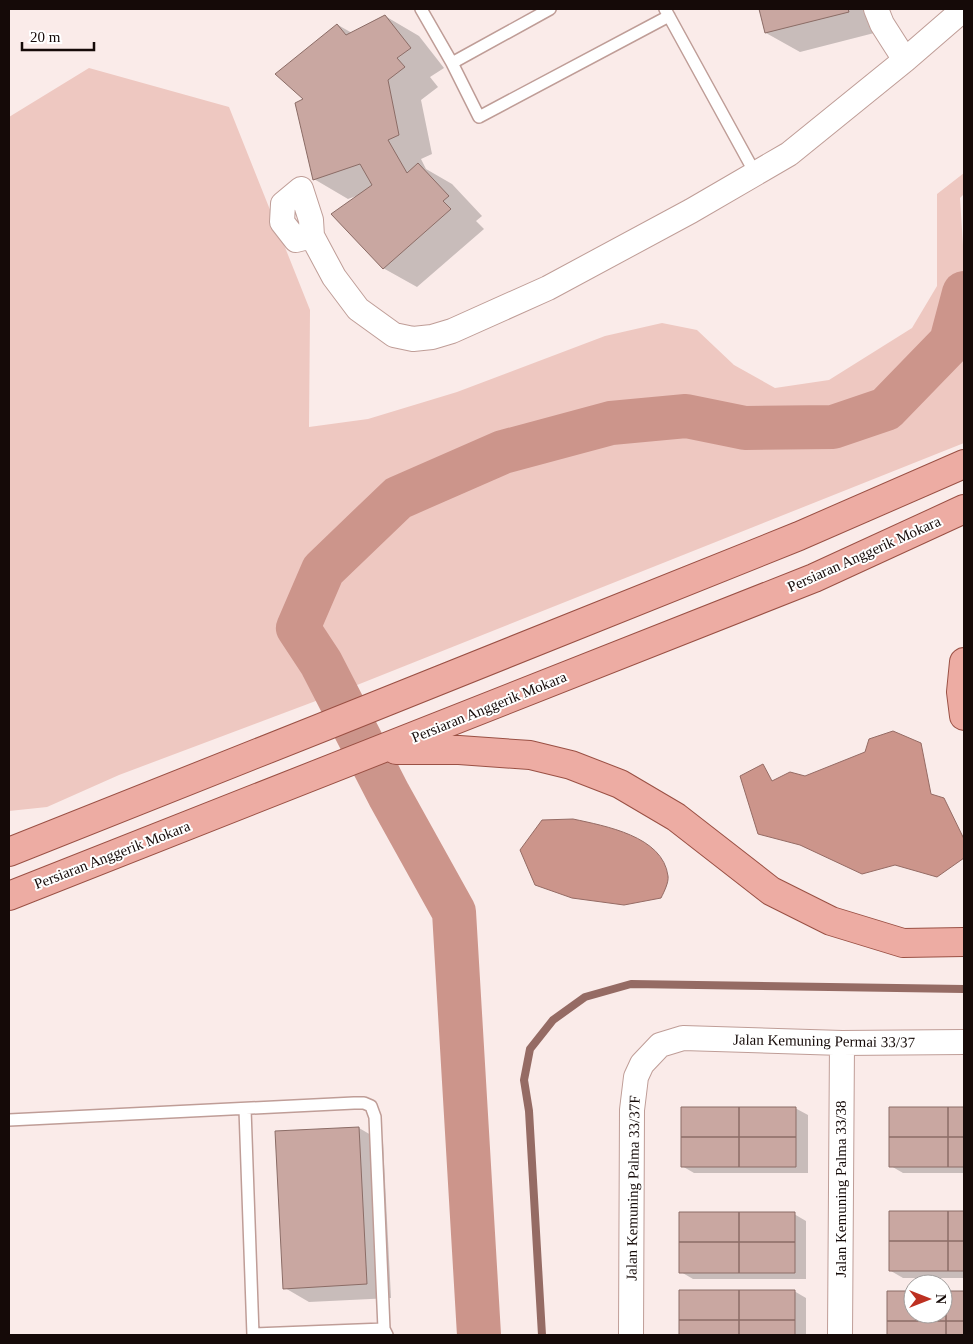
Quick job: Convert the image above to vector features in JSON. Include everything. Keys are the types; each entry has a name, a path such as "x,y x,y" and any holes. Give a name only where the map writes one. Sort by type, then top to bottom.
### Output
{"main road":[{"path":"9,852 798,536 964,464"},
{"name":"Persiaran Anggerik Mokara","path":"9,896 814,578 964,509"},
{"path":"964,662 961,692 964,716"},
{"path":"381,750 459,750 530,755 571,765 620,784 676,817 771,891 830,921 903,943 964,942"}],"street":[{"path":"312,236 334,278 358,309 394,335 413,339 432,337 548,288 691,211 788,154 905,60 964,9"},
{"path":"879,16 905,60"},
{"path":"879,16 880,80"},
{"name":"Jalan Kemuning Permai 33/37","path":"683,1038 842,1043 964,1042"},
{"name":"Jalan Kemuning Palma 33/37F","path":"631,1335 632,1110 636,1077 642,1064 660,1045 683,1038"},
{"name":"Jalan Kemuning Palma 33/38","path":"840,1335 842,1043"}],"lane":[{"path":"421,9 452,63 479,118 667,12 755,173"},
{"path":"452,63 550,9"},
{"path":"9,1120 354,1103 364,1103 371,1106 375,1117 385,1332 253,1334 245,1109"}],"shaded area":[{"path":"89,68 229,107 310,310 309,427 368,419 457,392 605,336 662,323 697,330 734,365 775,388 829,380 912,328 937,286 937,194 964,173 964,194 960,198 964,261 964,443 337,693 119,775 47,807 9,811 9,117"},
{"path":"893,731 921,743 931,794 944,798 964,839 964,858 937,877 895,865 862,874 800,845 758,834 740,776 763,764 772,781 790,772 805,776 865,752 869,739"},
{"path":"573,819 601,825 631,835 656,851 664,862 668,876 661,898 624,905 572,898 535,885 520,850 542,820"}],"building":[{"path":"759,9 848,9 849,12 765,33"},
{"path":"385,15 411,48 397,58 405,67 388,80 399,135 388,140 407,173 418,163 449,196 443,201 451,209 383,269 331,214 372,185 360,164 313,180 295,103 303,99 275,74 337,24 346,35"},
{"path":"681,1107 739,1107 739,1137 681,1137"},
{"path":"739,1107 796,1107 796,1137 739,1137"},
{"path":"889,1107 948,1107 948,1137 889,1137"},
{"path":"948,1107 964,1107 964,1137 948,1137"},
{"path":"359,1127 367,1284 283,1289 275,1131"},
{"path":"681,1137 739,1137 739,1167 681,1167"},
{"path":"739,1137 796,1137 796,1167 739,1167"},
{"path":"889,1137 948,1137 948,1167 889,1167"},
{"path":"948,1137 964,1137 964,1167 948,1167"},
{"path":"889,1211 948,1211 948,1241 889,1241"},
{"path":"948,1211 964,1211 964,1241 948,1241"},
{"path":"679,1212 739,1212 739,1242 679,1242"},
{"path":"739,1212 795,1212 795,1242 739,1242"},
{"path":"889,1241 948,1241 948,1271 889,1271"},
{"path":"948,1241 964,1241 964,1271 948,1271"},
{"path":"679,1242 739,1242 739,1273 679,1273"},
{"path":"739,1242 795,1242 795,1273 739,1273"},
{"path":"679,1290 739,1290 739,1320 679,1320"},
{"path":"739,1290 795,1290 795,1320 739,1320"},
{"path":"887,1291 903,1291 903,1321 887,1321"},
{"path":"953,1291 964,1291 964,1321 953,1321"},
{"path":"679,1320 739,1320 739,1335 679,1335"},
{"path":"739,1320 795,1320 795,1335 739,1335"},
{"path":"887,1321 903,1321 903,1324 946,1324 946,1335 887,1335"},
{"path":"953,1321 964,1321 964,1335 946,1335 946,1324 953,1324"}],"waterway":[{"path":"479,1335 454,912 389,795 321,663 298,628 323,570 398,498 503,452 611,423 686,416 745,428 833,427 886,409 951,342 964,293"},
{"path":"542,1335 529,1111 524,1080 530,1049 553,1020 585,997 631,984 964,989"}]}
